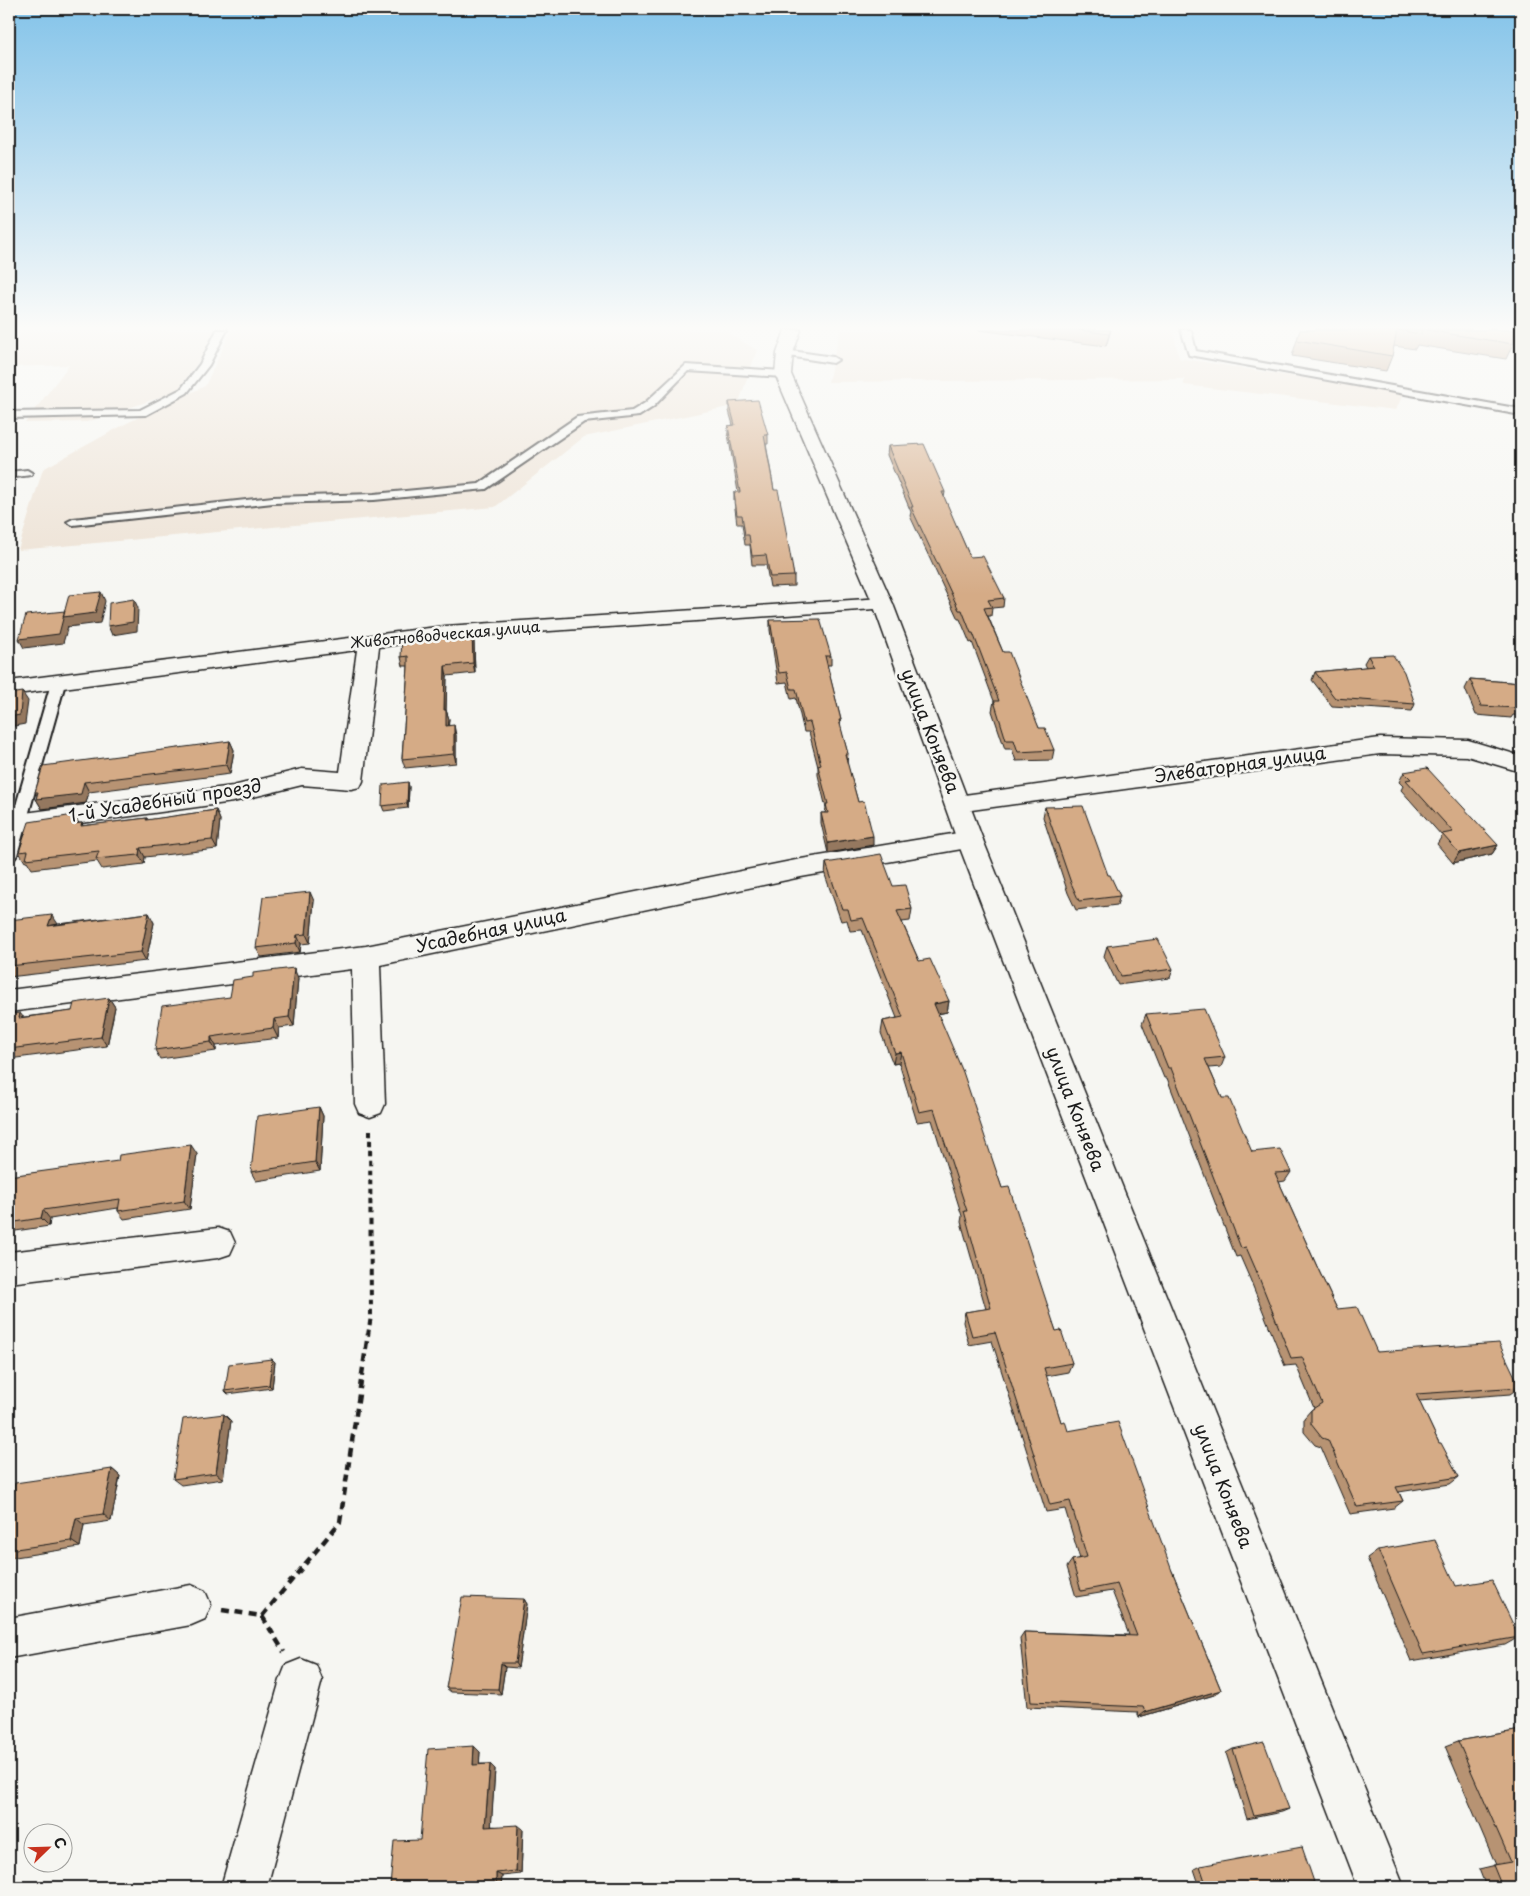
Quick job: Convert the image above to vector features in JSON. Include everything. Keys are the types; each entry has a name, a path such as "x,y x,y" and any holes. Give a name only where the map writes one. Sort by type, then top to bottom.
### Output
{"street":[{"name":"улица Коняева","path":"812,418 970,840 1381,1887"},
{"name":"Животноводческая улица","path":"9,688 59,680 445,632 883,604"},
{"name":"1-й Усадебный проезд","path":"14,823 233,794 302,777 351,781 368,641"},
{"name":"Элеваторная улица","path":"957,804 1380,746 1468,748 1521,764"},
{"name":"Усадебная улица","path":"9,1002 366,957 801,868 970,840"},
{"path":"366,957 370,1104"},
{"path":"9,1268 218,1243"},
{"path":"9,1638 191,1605"},
{"path":"244,1887 301,1680"}],"lane":[{"path":"73,522 273,500 374,497 482,487 581,419 587,418"},
{"path":"9,475 27,473"},
{"path":"9,855 14,823 59,680"}],"path":[{"path":"262,1616 340,1522 371,1316 370,1104"},
{"path":"191,1605 262,1616 301,1680"}],"shaded area":[{"path":"28,418 97,418 87,422 25,423"},
{"path":"137,418 673,418 584,437 495,507 18,550 43,469"}],"building":[{"path":"733,418 763,418 768,435 764,435 774,490 778,490 794,576 770,577 766,555 752,556 749,535 745,535 742,515 737,515 734,492 740,492 728,426 735,425"},
{"path":"924,444 970,557 983,556 1004,598 988,600 992,607 984,608 1003,652 1009,652 1039,728 1045,728 1054,750 1018,752 1014,740 1006,740 994,701 999,701 973,633 971,633 962,610 959,610 911,507 913,507 888,446"},
{"path":"101,592 95,613 63,617 69,595"},
{"path":"134,599 133,622 108,626 109,603"},
{"path":"65,611 59,634 19,639 26,615"},
{"path":"820,619 831,656 825,656 848,754 845,754 858,802 864,801 873,836 828,843 821,813 828,813 826,804 828,804 818,766 821,765 810,722 804,723 796,689 791,689 787,672 779,673 770,620"},
{"path":"444,632 444,637 472,633 473,663 445,666 444,710 446,710 446,726 454,725 454,754 402,759 408,656 401,657 402,636"},
{"path":"1393,655 1404,672 1415,704 1335,698 1315,672 1374,666 1368,656"},
{"path":"1470,679 1521,683 1521,706 1516,705 1517,708 1481,706"},
{"path":"22,692 20,715 9,717 9,694"},
{"path":"230,741 226,765 84,782 81,794 36,799 38,792 35,792 43,766"},
{"path":"1427,768 1498,845 1459,853 1442,834 1453,832 1406,780 1411,779 1404,772"},
{"path":"408,782 407,803 382,806 383,785"},
{"path":"1083,806 1108,875 1110,875 1120,896 1079,901 1071,883 1045,807"},
{"path":"216,810 212,840 140,848 139,855 96,859 99,851 26,859 28,851 19,852 29,822 74,815 72,824 82,823 81,826 147,818 146,820"},
{"path":"881,854 893,886 905,885 912,909 897,911 919,961 930,959 949,1001 934,1004 963,1072 1002,1188 1009,1187 1056,1331 1061,1330 1072,1363 1044,1368 1061,1422 1065,1421 1068,1431 1118,1422 1172,1571 1221,1690 1145,1712 1143,1707 1031,1702 1024,1632 1137,1636 1117,1584 1081,1591 1072,1560 1087,1557 1070,1501 1050,1505 995,1332 972,1336 965,1312 991,1308 964,1211 967,1211 934,1109 919,1112 901,1052 895,1053 883,1021 903,1017 863,918 851,920 848,909 842,909 826,863"},
{"path":"310,892 306,934 297,935 296,943 256,948 263,897"},
{"path":"149,913 141,952 9,966 9,920 52,915 48,926"},
{"path":"1158,939 1173,969 1121,976 1107,946"},
{"path":"294,968 289,1017 274,1019 273,1028 211,1037 211,1042 155,1050 162,1006 230,997 233,980 253,977 253,973"},
{"path":"109,998 101,1037 9,1049 9,1014 20,1013 19,1018 72,1011 74,1003"},
{"path":"1204,1009 1225,1057 1205,1059 1222,1098 1229,1098 1252,1152 1280,1149 1291,1172 1275,1173 1337,1309 1357,1307 1377,1352 1499,1343 1520,1387 1416,1394 1439,1443 1441,1443 1459,1477 1396,1487 1403,1501 1357,1507 1328,1440 1322,1438 1311,1424 1311,1410 1322,1403 1302,1357 1291,1358 1246,1247 1241,1248 1171,1068 1168,1068 1146,1014"},
{"path":"319,1107 315,1162 251,1172 257,1116"},
{"path":"191,1145 184,1201 118,1211 120,1199 43,1210 41,1218 9,1223 9,1176 118,1161 119,1155"},
{"path":"272,1359 269,1385 225,1391 229,1364"},
{"path":"224,1414 216,1473 173,1479 183,1419"},
{"path":"112,1469 103,1514 76,1518 71,1541 9,1550 9,1509 15,1483"},
{"path":"1435,1540 1456,1586 1492,1580 1519,1637 1423,1654 1378,1550"},
{"path":"462,1597 524,1599 515,1663 501,1663 498,1689 446,1688"},
{"path":"1521,1730 1521,1887 1502,1887 1493,1865 1511,1862 1458,1741"},
{"path":"1264,1742 1289,1809 1254,1816 1233,1749"},
{"path":"474,1746 473,1765 490,1764 485,1827 518,1825 516,1871 496,1873 496,1887 415,1887 415,1885 390,1887 394,1841 420,1840 428,1749"},
{"path":"1302,1847 1314,1882 1288,1887 1207,1887 1200,1866"}]}
